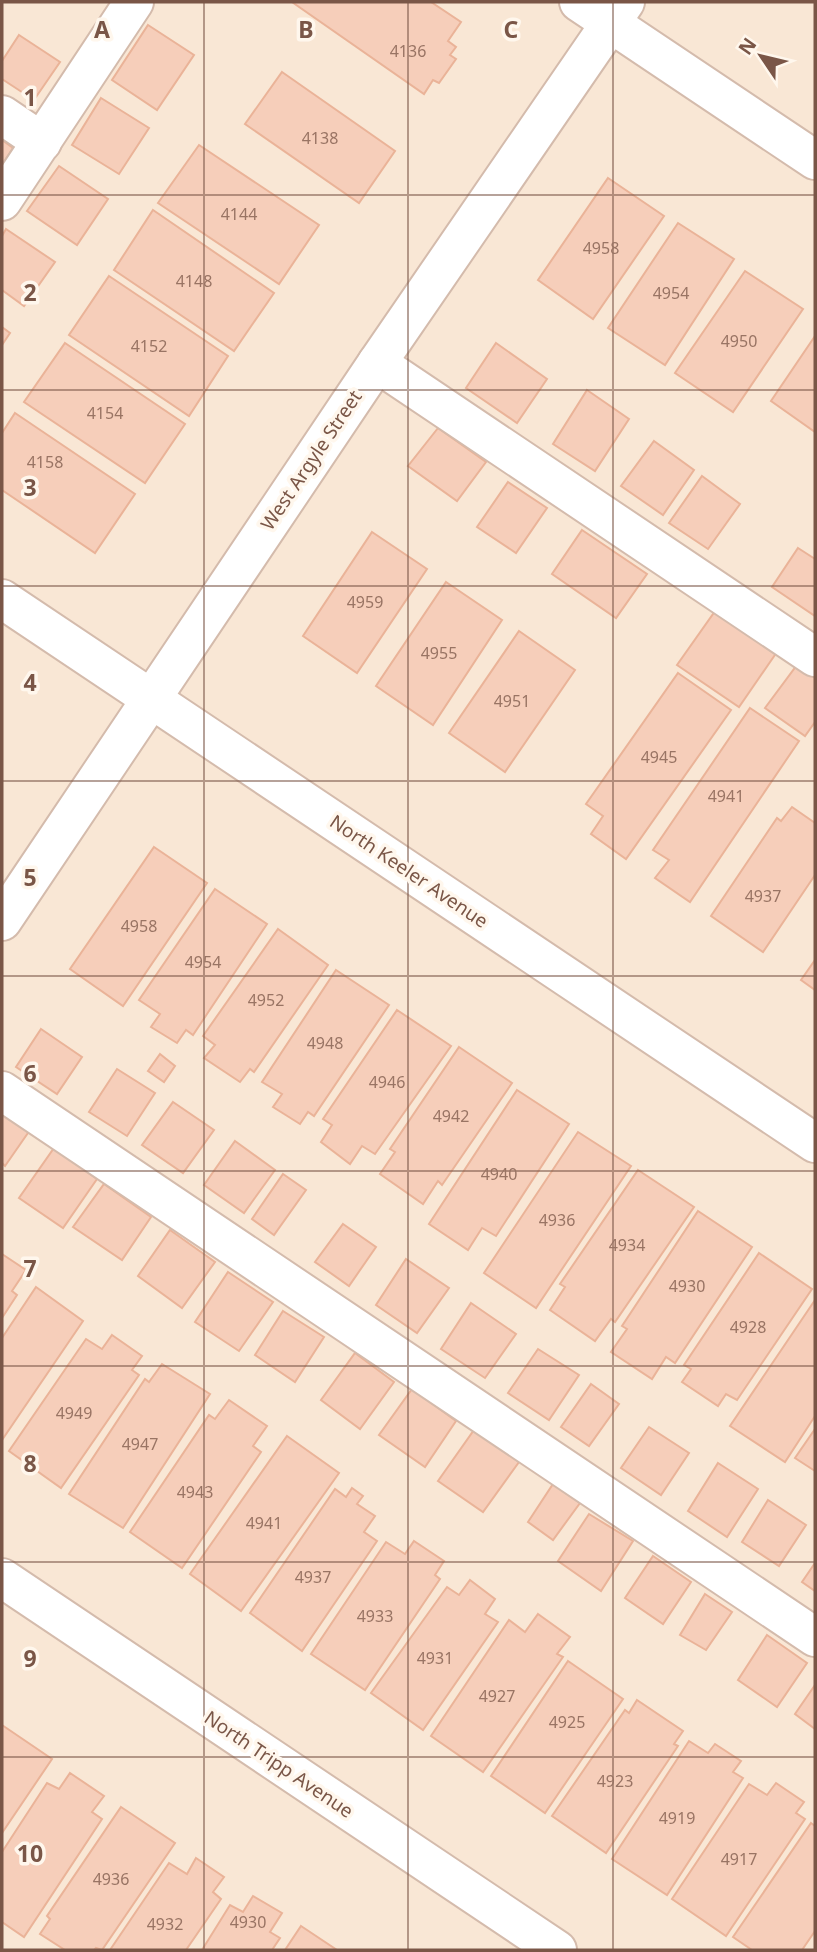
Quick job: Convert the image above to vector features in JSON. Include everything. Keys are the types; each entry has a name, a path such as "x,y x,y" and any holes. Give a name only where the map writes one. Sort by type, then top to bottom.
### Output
{"street":[{"path":"2,201 134,2"},
{"path":"579,2 618,12 815,160"},
{"name":"West Argyle Street","path":"2,922 377,363 618,12"},
{"path":"2,115 42,142"},
{"path":"377,363 815,657"},
{"name":"North Keeler Avenue","path":"2,599 815,1143"},
{"path":"2,1091 815,1637"},
{"name":"North Tripp Avenue","path":"2,1578 557,1950"}],"shaded area":[{"path":"2,2 815,2 815,1950 2,1950"}],"building":[{"path":"292,2 431,2 461,22 448,41 456,47 450,55 456,59 439,83 433,80 424,94"},
{"path":"148,25 194,55 157,110 112,80"},
{"path":"19,35 60,62 34,100 2,79 2,61"},
{"path":"282,72 395,151 359,203 245,124"},
{"path":"101,98 149,128 119,174 72,145"},
{"path":"2,140 13,148 2,165"},
{"path":"199,145 319,225 279,284 158,203"},
{"path":"59,166 108,199 77,245 27,211"},
{"path":"608,178 664,216 593,319 538,280"},
{"path":"153,210 274,293 234,351 114,270"},
{"path":"678,223 734,259 665,365 608,328"},
{"path":"6,229 55,262 24,306 2,290 2,236"},
{"path":"745,271 803,309 733,412 675,373"},
{"path":"109,276 228,356 189,416 69,335"},
{"path":"2,327 10,333 2,345"},
{"path":"815,336 815,432 771,401"},
{"path":"65,343 185,424 145,483 24,402"},
{"path":"496,343 547,379 517,423 466,388"},
{"path":"587,390 629,419 595,471 553,444"},
{"path":"15,413 135,494 95,553 2,490 2,433"},
{"path":"438,428 486,462 457,501 408,466"},
{"path":"654,441 694,470 663,515 621,486"},
{"path":"702,476 740,504 708,549 669,523"},
{"path":"508,482 547,508 516,553 477,527"},
{"path":"582,530 647,574 616,618 552,574"},
{"path":"372,532 427,569 357,673 303,636"},
{"path":"798,548 815,559 815,616 772,587"},
{"path":"446,582 502,620 433,725 376,686"},
{"path":"718,607 779,649 739,707 677,665"},
{"path":"519,631 575,670 505,772 449,733"},
{"path":"797,665 815,678 815,722 805,736 765,708"},
{"path":"678,673 731,710 626,859 591,834 603,816 586,804"},
{"path":"750,708 799,741 690,902 655,878 669,860 653,850"},
{"path":"792,807 815,823 815,875 763,952 711,916 777,818 781,821"},
{"path":"154,847 207,883 123,1006 70,969"},
{"path":"215,889 267,924 193,1035 186,1030 177,1043 151,1027 160,1014 139,1000"},
{"path":"278,929 328,965 254,1072 250,1069 240,1082 204,1058 215,1045 203,1036"},
{"path":"815,960 815,990 801,980"},
{"path":"336,970 389,1005 314,1116 308,1112 300,1124 273,1107 282,1094 262,1082"},
{"path":"397,1010 451,1046 375,1154 362,1146 350,1164 321,1142 332,1125 323,1119"},
{"path":"41,1029 82,1057 57,1094 16,1067"},
{"path":"459,1047 512,1083 442,1185 438,1181 423,1204 380,1174 395,1152 390,1149"},
{"path":"160,1054 175,1066 164,1082 148,1071"},
{"path":"117,1069 155,1093 127,1136 89,1112"},
{"path":"517,1090 569,1124 496,1236 482,1228 468,1250 429,1224"},
{"path":"173,1102 214,1130 183,1173 142,1145"},
{"path":"2,1109 30,1130 5,1166 2,1163"},
{"path":"578,1132 631,1166 536,1308 484,1273"},
{"path":"235,1141 275,1170 244,1213 204,1185"},
{"path":"54,1148 97,1179 63,1228 19,1198"},
{"path":"638,1170 694,1207 615,1322 611,1319 595,1341 550,1310 565,1287 560,1284"},
{"path":"283,1174 306,1190 274,1235 252,1219"},
{"path":"104,1184 151,1217 122,1260 73,1227"},
{"path":"698,1211 752,1247 675,1363 666,1357 652,1379 611,1352 627,1329 622,1326"},
{"path":"343,1224 376,1247 349,1286 315,1262"},
{"path":"170,1230 215,1262 182,1308 138,1276"},
{"path":"759,1253 812,1289 737,1400 726,1394 718,1406 682,1382 691,1369 684,1365"},
{"path":"2,1254 26,1270 12,1291 17,1295 2,1318"},
{"path":"406,1259 449,1288 417,1333 376,1305"},
{"path":"228,1272 273,1302 239,1351 195,1322"},
{"path":"36,1287 83,1321 2,1440 2,1338"},
{"path":"815,1300 815,1416 785,1462 730,1426"},
{"path":"471,1303 516,1334 485,1378 441,1349"},
{"path":"283,1311 324,1337 295,1382 255,1355"},
{"path":"112,1335 142,1356 132,1370 139,1375 61,1488 9,1451 86,1339 102,1349"},
{"path":"538,1349 579,1375 549,1420 508,1393"},
{"path":"355,1353 394,1382 360,1429 321,1400"},
{"path":"162,1364 210,1394 123,1528 69,1494 145,1379 149,1382"},
{"path":"591,1384 619,1404 589,1446 561,1427"},
{"path":"412,1389 456,1421 425,1467 379,1435"},
{"path":"229,1400 267,1426 253,1446 261,1452 182,1568 130,1532 209,1415 215,1419"},
{"path":"649,1427 689,1453 661,1495 621,1468"},
{"path":"815,1429 815,1471 795,1458"},
{"path":"474,1430 519,1462 483,1512 438,1481"},
{"path":"287,1436 339,1473 241,1611 190,1574"},
{"path":"718,1463 758,1489 727,1537 688,1511"},
{"path":"553,1484 580,1503 553,1540 528,1522"},
{"path":"352,1488 363,1496 357,1504 375,1516 364,1532 377,1541 302,1651 250,1613 335,1489 346,1497"},
{"path":"768,1500 806,1525 779,1566 742,1542"},
{"path":"589,1514 633,1541 601,1591 558,1561"},
{"path":"414,1541 444,1561 435,1575 440,1579 365,1690 311,1654 386,1542 405,1554"},
{"path":"653,1556 691,1582 663,1624 625,1598"},
{"path":"815,1563 815,1591 802,1582"},
{"path":"470,1580 495,1599 485,1614 498,1622 423,1730 371,1693 447,1587 459,1595"},
{"path":"705,1594 732,1612 706,1650 680,1635"},
{"path":"538,1614 570,1637 557,1654 563,1657 483,1772 431,1736 509,1620 525,1632"},
{"path":"767,1635 807,1663 777,1707 738,1680"},
{"path":"568,1661 623,1699 545,1813 491,1776"},
{"path":"815,1685 815,1729 795,1714"},
{"path":"637,1700 683,1731 674,1744 678,1746 606,1853 552,1816 625,1710 629,1713"},
{"path":"2,1725 52,1759 2,1833"},
{"path":"689,1741 708,1753 715,1744 741,1761 733,1772 743,1778 667,1895 612,1859"},
{"path":"70,1773 104,1796 92,1812 102,1819 24,1937 2,1922 2,1852 47,1783 59,1789"},
{"path":"776,1783 804,1802 796,1813 805,1819 726,1936 672,1899 749,1784 767,1795"},
{"path":"121,1807 175,1843 102,1950 65,1950 40,1934 50,1919 47,1916"},
{"path":"811,1823 815,1826 815,1931 802,1950 752,1950 733,1937"},
{"path":"196,1858 224,1877 213,1892 221,1899 186,1950 110,1950 169,1863 187,1874"},
{"path":"253,1896 282,1913 270,1932 280,1938 272,1950 202,1950 230,1905 243,1912"},
{"path":"301,1926 337,1950 285,1950"}]}
